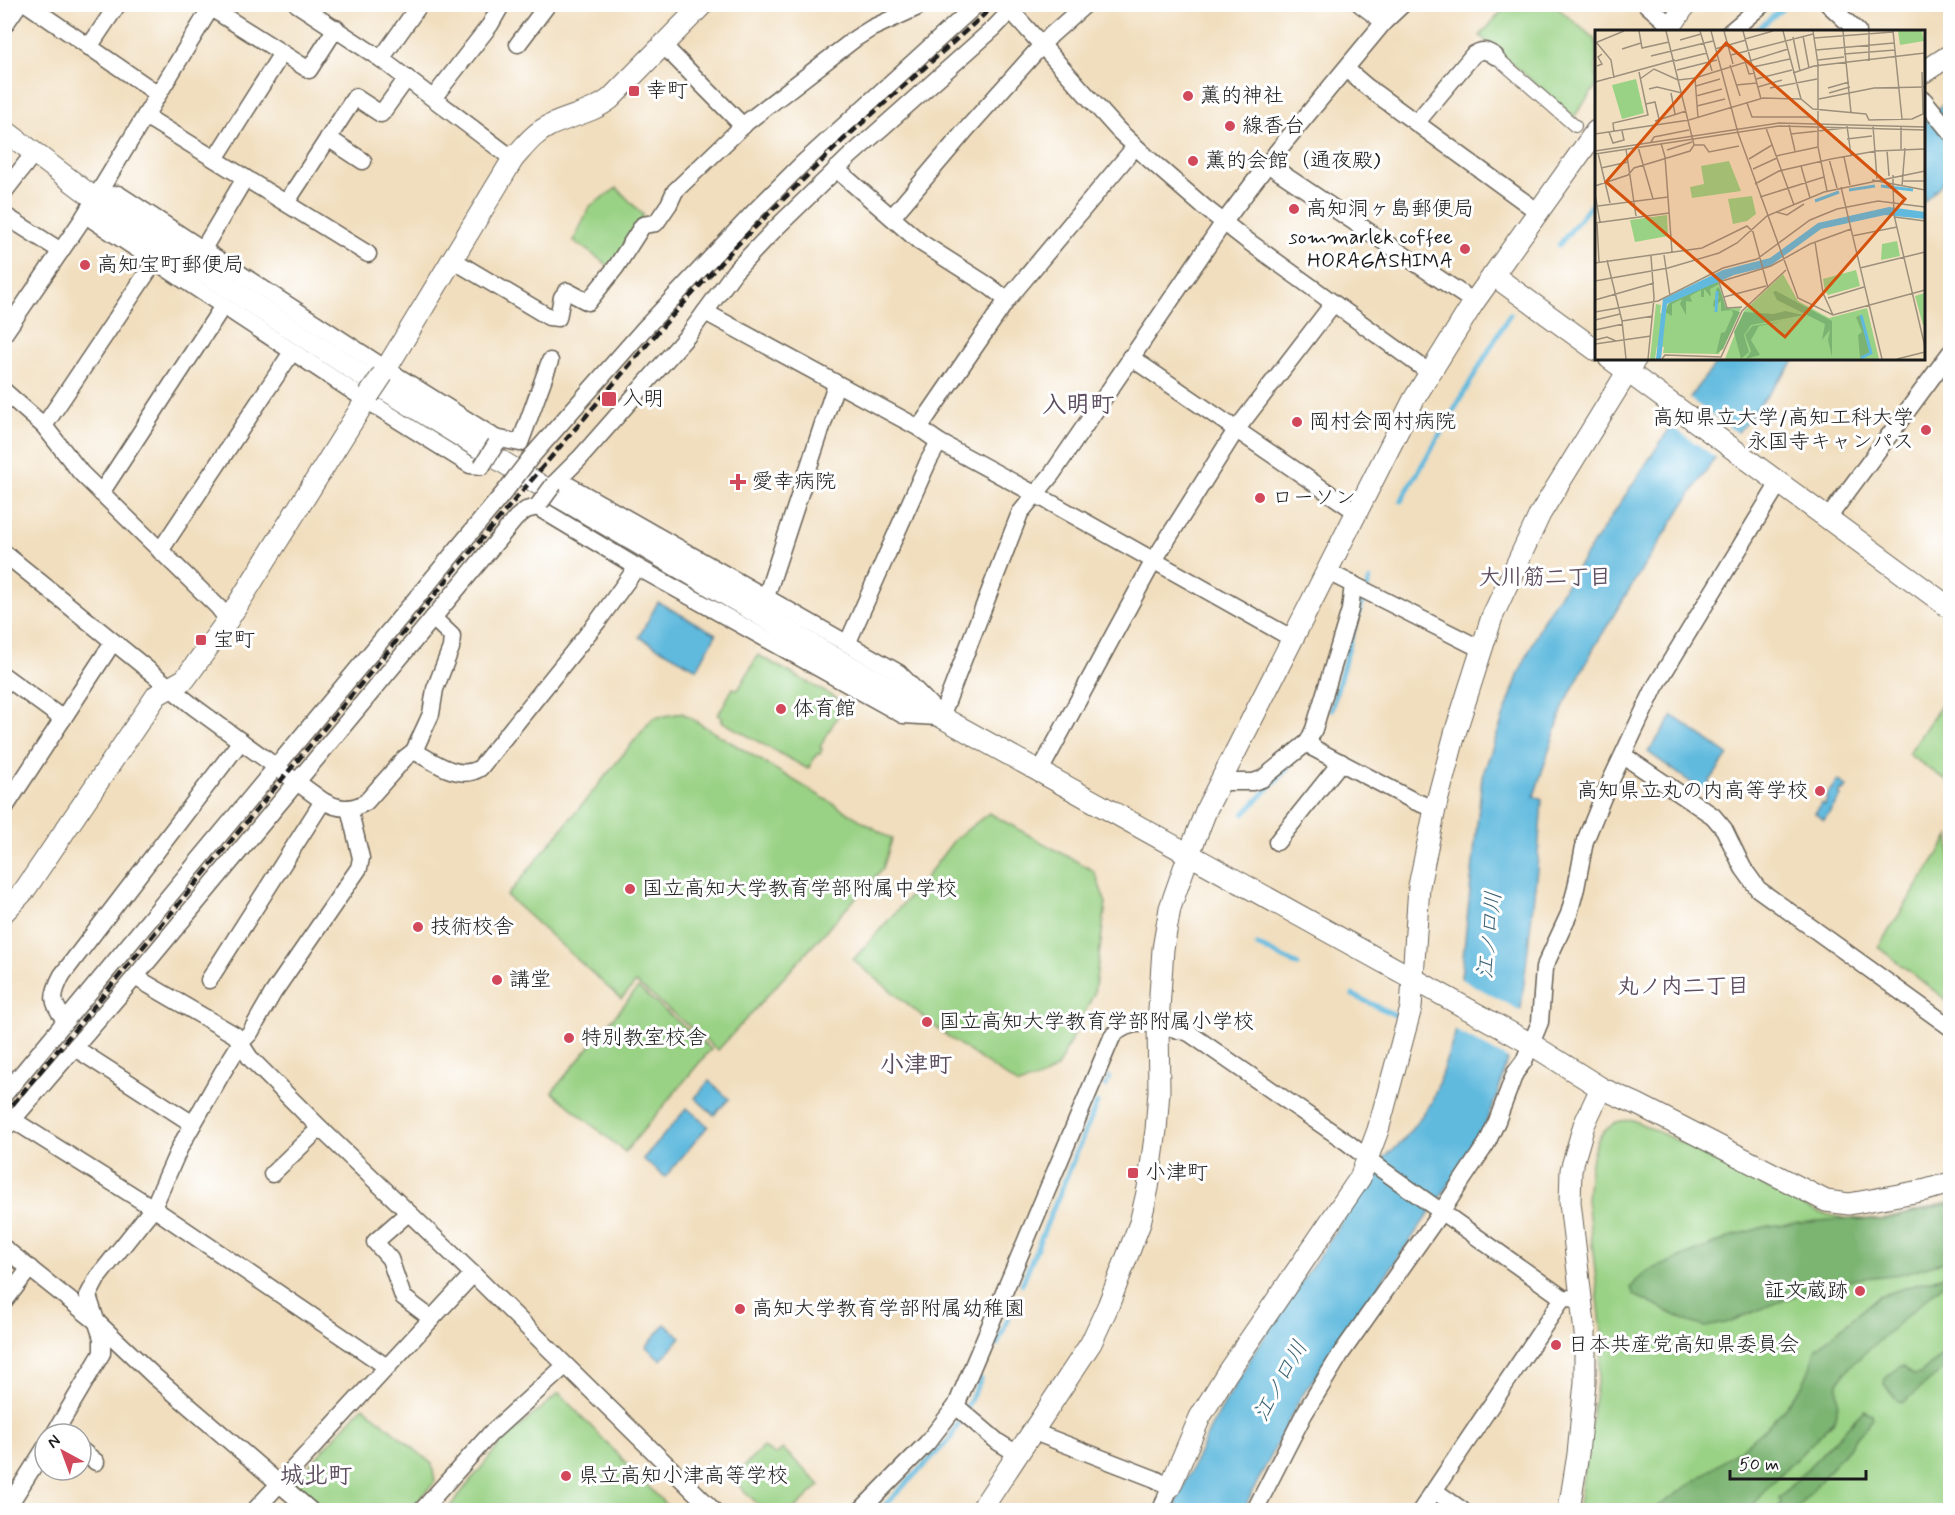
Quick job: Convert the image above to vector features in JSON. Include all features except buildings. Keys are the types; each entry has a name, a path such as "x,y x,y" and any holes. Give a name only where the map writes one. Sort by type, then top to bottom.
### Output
{"street":[{"path":"4,26 19,4"},
{"path":"27,4 158,94"},
{"path":"89,47 118,4"},
{"path":"297,4 336,28 434,97 513,159"},
{"path":"381,59 420,4"},
{"path":"434,97 490,25 502,4"},
{"path":"518,44 548,4"},
{"path":"4,912 24,891 157,695 185,679 228,620 384,372 513,159 528,142 549,126 600,106 610,99 704,4"},
{"path":"4,1095 532,456 643,330 802,164 978,4"},
{"path":"892,217 1042,45 1086,4"},
{"path":"1359,4 1384,22"},
{"path":"941,717 1020,513 1052,474 1224,222 1279,149 1384,22 1403,4"},
{"path":"1646,4 1669,29 1686,4"},
{"path":"1732,30 1763,4"},
{"path":"1828,4 1856,30"},
{"path":"4,334 61,252 212,6 309,70 336,28"},
{"path":"453,260 549,317 558,318 562,297 567,291 588,302 616,267 641,228 644,225 656,223 675,191 743,126 895,10 918,7"},
{"path":"387,1367 153,1208 9,1125 135,977 516,518 526,510 539,505 556,482 681,343 735,271 836,169 994,28 1011,7 1042,45 1135,147 1224,222 1430,373"},
{"path":"663,45 743,126"},
{"path":"1417,122 1473,55 1479,51 1487,51 1575,126"},
{"path":"215,159 282,53"},
{"path":"1925,71 1950,55"},
{"path":"1346,69 1367,87 1537,211"},
{"path":"286,203 355,98 381,114 407,78"},
{"path":"1927,104 1950,132"},
{"path":"145,116 368,254"},
{"path":"4,130 93,199 362,375 561,498 941,717 1526,1041 1601,1088 1637,1104 1826,1201 1849,1204 1926,1190 1950,1183"},
{"path":"981,1510 1091,1343 1140,1223 1148,1188 1156,1130 1159,1091 1158,1024 1163,949 1170,908 1189,854 1220,782 1414,399 1474,302 1595,132"},
{"path":"328,138 363,161"},
{"path":"919,428 1007,300 1135,147"},
{"path":"4,192 34,153"},
{"path":"1269,165 1474,302"},
{"path":"836,169 920,242 1007,300"},
{"path":"203,249 244,178"},
{"path":"93,199 118,194 384,372 495,441 520,443 550,361"},
{"path":"93,199 93,220 292,352 470,465 482,466 495,441"},
{"path":"4,215 61,252"},
{"path":"44,426 155,261"},
{"path":"1493,275 1595,349"},
{"path":"1040,771 1153,562 1236,430 1333,304"},
{"path":"101,493 223,306"},
{"path":"705,312 919,428 939,442 1293,639"},
{"path":"160,551 292,352"},
{"path":"1828,518 1950,352"},
{"path":"1130,357 1358,513"},
{"path":"1615,360 1631,365 1677,409 1950,608"},
{"path":"1161,1510 1200,1417 1258,1325 1373,1162 1378,1130 1412,1008 1419,886 1435,809 1481,649 1496,608 1540,514 1631,365"},
{"path":"766,597 836,384"},
{"path":"4,391 44,426 81,472 218,607 228,620"},
{"path":"848,642 939,442"},
{"path":"556,482 848,642 899,673 941,717"},
{"path":"1255,1510 1304,1414 1340,1355 1438,1210 1487,1143 1526,1041 1541,1022 1544,968 1569,914 1585,841 1603,797 1624,756 1654,687 1779,483"},
{"path":"539,505 637,567 903,715 941,717"},
{"path":"4,553 169,688 323,801 339,808 349,808 366,802 414,751 431,714 435,689 451,648 452,636 433,618"},
{"path":"414,751 461,774 474,772 480,768 598,621 637,567"},
{"path":"1328,572 1481,649"},
{"path":"1220,782 1253,782 1262,779 1311,746 1350,610 1360,588"},
{"path":"4,809 10,791 63,719 113,642"},
{"path":"4,676 63,719"},
{"path":"66,1021 56,1009 53,998 62,975 242,741"},
{"path":"1311,746 1414,801 1435,809"},
{"path":"1624,756 1713,816 1724,829 1743,868 1758,890 1950,1027"},
{"path":"1277,842 1341,762"},
{"path":"209,980 323,801"},
{"path":"63,1422 102,1353 102,1338 88,1296 98,1277 153,1208 180,1147 241,1042 250,1033 273,993 359,868 361,858 349,808"},
{"path":"135,977 235,1035 250,1058 320,1128 473,1274 713,1510"},
{"path":"861,1510 927,1443 962,1412 1112,1037 1118,1030 1132,1024 1158,1024 1189,1033 1438,1210 1573,1299"},
{"path":"75,1048 193,1124"},
{"path":"1569,1510 1578,1454 1585,1382 1585,1337 1573,1299 1571,1170 1584,1125 1601,1088"},
{"path":"272,1174 320,1128"},
{"path":"408,1213 375,1242 390,1259 403,1297 432,1319"},
{"path":"4,1248 97,1322 154,1376 310,1510"},
{"path":"4,1302 30,1268"},
{"path":"255,1510 280,1486 473,1274"},
{"path":"1421,1510 1573,1299"},
{"path":"422,1510 490,1434 564,1366"},
{"path":"962,1412 998,1442 1019,1455"},
{"path":"1034,1432 1170,1487"},
{"path":"6,1510 33,1468"},
{"path":"1435,1491 1462,1510"}],"green space":[{"path":"1507,5 1554,5 1595,39 1595,87 1574,117 1480,36"},
{"path":"617,188 643,215 633,237 612,268 574,241 589,207"},
{"name":"体育館","path":"758,655 845,703 820,747 822,749 820,754 817,754 808,769 721,721 723,718 718,715 733,688 738,690"},
{"path":"1950,692 1950,783 1908,754"},
{"path":"682,713 892,839 883,868 718,1050 636,983 621,999 507,896 653,718"},
{"path":"989,813 1094,871 1106,903 1094,994 1057,1068 1041,1078 1018,1085 947,1036 853,960 924,880 954,840"},
{"path":"1950,836 1950,1003 1878,947"},
{"path":"638,988 711,1049 625,1152 552,1092"},
{"path":"1633,1120 1820,1213 1844,1218 1883,1220 1950,1202 1950,1510 1578,1510 1603,1343 1587,1199 1590,1168 1595,1146 1606,1129 1617,1122"},
{"path":"1950,1203 1950,1260 1901,1274 1830,1282 1726,1323 1705,1327 1689,1322 1634,1295 1631,1288 1648,1271 1736,1235 1768,1226 1840,1219 1885,1220"},
{"path":"1950,1274 1950,1278 1850,1366 1838,1383 1838,1404 1834,1421 1763,1492 1750,1510 1653,1510 1741,1449 1762,1431 1783,1410 1803,1384 1815,1350 1879,1296"},
{"path":"1950,1348 1950,1364 1904,1402 1898,1401 1884,1384 1885,1379 1900,1366 1905,1366 1913,1375 1920,1374"},
{"name":"県立高知小津高等学校","path":"559,1393 671,1510 447,1510 501,1443"},
{"path":"363,1406 432,1464 435,1482 410,1510 327,1510 298,1487 295,1481"},
{"path":"1864,1410 1872,1414 1873,1418 1796,1510 1778,1510 1781,1503 1779,1498"},
{"path":"763,1447 775,1455 783,1449 820,1485 793,1510 764,1510 732,1479"}],"water":[{"path":"1950,99 1950,175 1925,201 1925,119"},
{"name":"江ノ口川","path":"1719,360 1795,360 1713,460 1635,580 1595,646 1564,705 1534,796 1542,800 1537,869 1521,1009 1498,1093 1476,1146 1301,1397 1243,1510 1173,1510 1210,1429 1252,1356 1385,1157 1402,1142 1432,1102 1455,1034 1482,777 1519,673 1544,618 1697,387"},
{"path":"658,602 716,634 697,669 639,637"},
{"path":"1673,716 1728,755 1703,791 1648,752"},
{"path":"1838,780 1847,787 1844,791 1842,790 1839,795 1841,796 1824,820 1815,813 1822,803 1825,805 1828,793"},
{"path":"709,1081 729,1099 714,1115 695,1098"},
{"path":"687,1108 708,1126 665,1177 643,1159"},
{"path":"665,1324 681,1337 661,1360 646,1347"}],"pier":[{"path":"1687,397 1739,434 1718,459 1668,424"},
{"path":"1458,977 1523,1012 1510,1060 1453,1029"}],"waterway":[{"path":"1756,30 1788,4"},
{"path":"1559,245 1595,200"},
{"path":"1401,501 1510,314"},
{"path":"1331,710 1370,580"},
{"path":"1244,814 1288,768"},
{"path":"1257,945 1298,965"},
{"path":"1353,995 1397,1016"},
{"path":"1022,1284 1097,1103"},
{"path":"997,1345 1008,1318"},
{"path":"880,1510 950,1439 981,1379"}],"railway":[{"path":"4,1115 461,563 661,328 737,245 843,140 996,4"}],"place":[{"name":"幸町","path":"634,91"},
{"name":"薫的神社","path":"1188,96"},
{"name":"線香台","path":"1230,126"},
{"name":"薫的会館（通夜殿)","path":"1193,161"},
{"name":"高知洞ヶ島郵便局","path":"1294,209"},
{"name":"sommarlek coffee HORAGASHIMA","path":"1465,249"},
{"name":"高知宝町郵便局","path":"85,265"},
{"name":"入明","path":"609,399"},
{"name":"岡村会岡村病院","path":"1297,422"},
{"name":"高知県立大学/高知工科大学 永国寺キャンパス","path":"1926,430"},
{"name":"愛幸病院","path":"738,482"},
{"name":"ローソン","path":"1260,498"},
{"name":"宝町","path":"201,640"},
{"name":"体育館","path":"781,709"},
{"name":"高知県立丸の内高等学校","path":"1820,791"},
{"name":"国立高知大学教育学部附属中学校","path":"630,889"},
{"name":"技術校舎","path":"418,927"},
{"name":"講堂","path":"497,980"},
{"name":"国立高知大学教育学部附属小学校","path":"927,1022"},
{"name":"特別教室校舎","path":"569,1038"},
{"name":"小津町","path":"1133,1173"},
{"name":"証文蔵跡","path":"1860,1291"},
{"name":"高知大学教育学部附属幼稚園","path":"740,1309"},
{"name":"日本共産党高知県委員会","path":"1556,1345"},
{"name":"県立高知小津高等学校","path":"566,1476"}],"district":[{"name":"入明町","path":"1078,405"},
{"name":"大川筋二丁目","path":"1545,578"},
{"name":"丸ノ内二丁目","path":"1683,987"},
{"name":"小津町","path":"916,1065"},
{"name":"城北町","path":"316,1476"}]}
